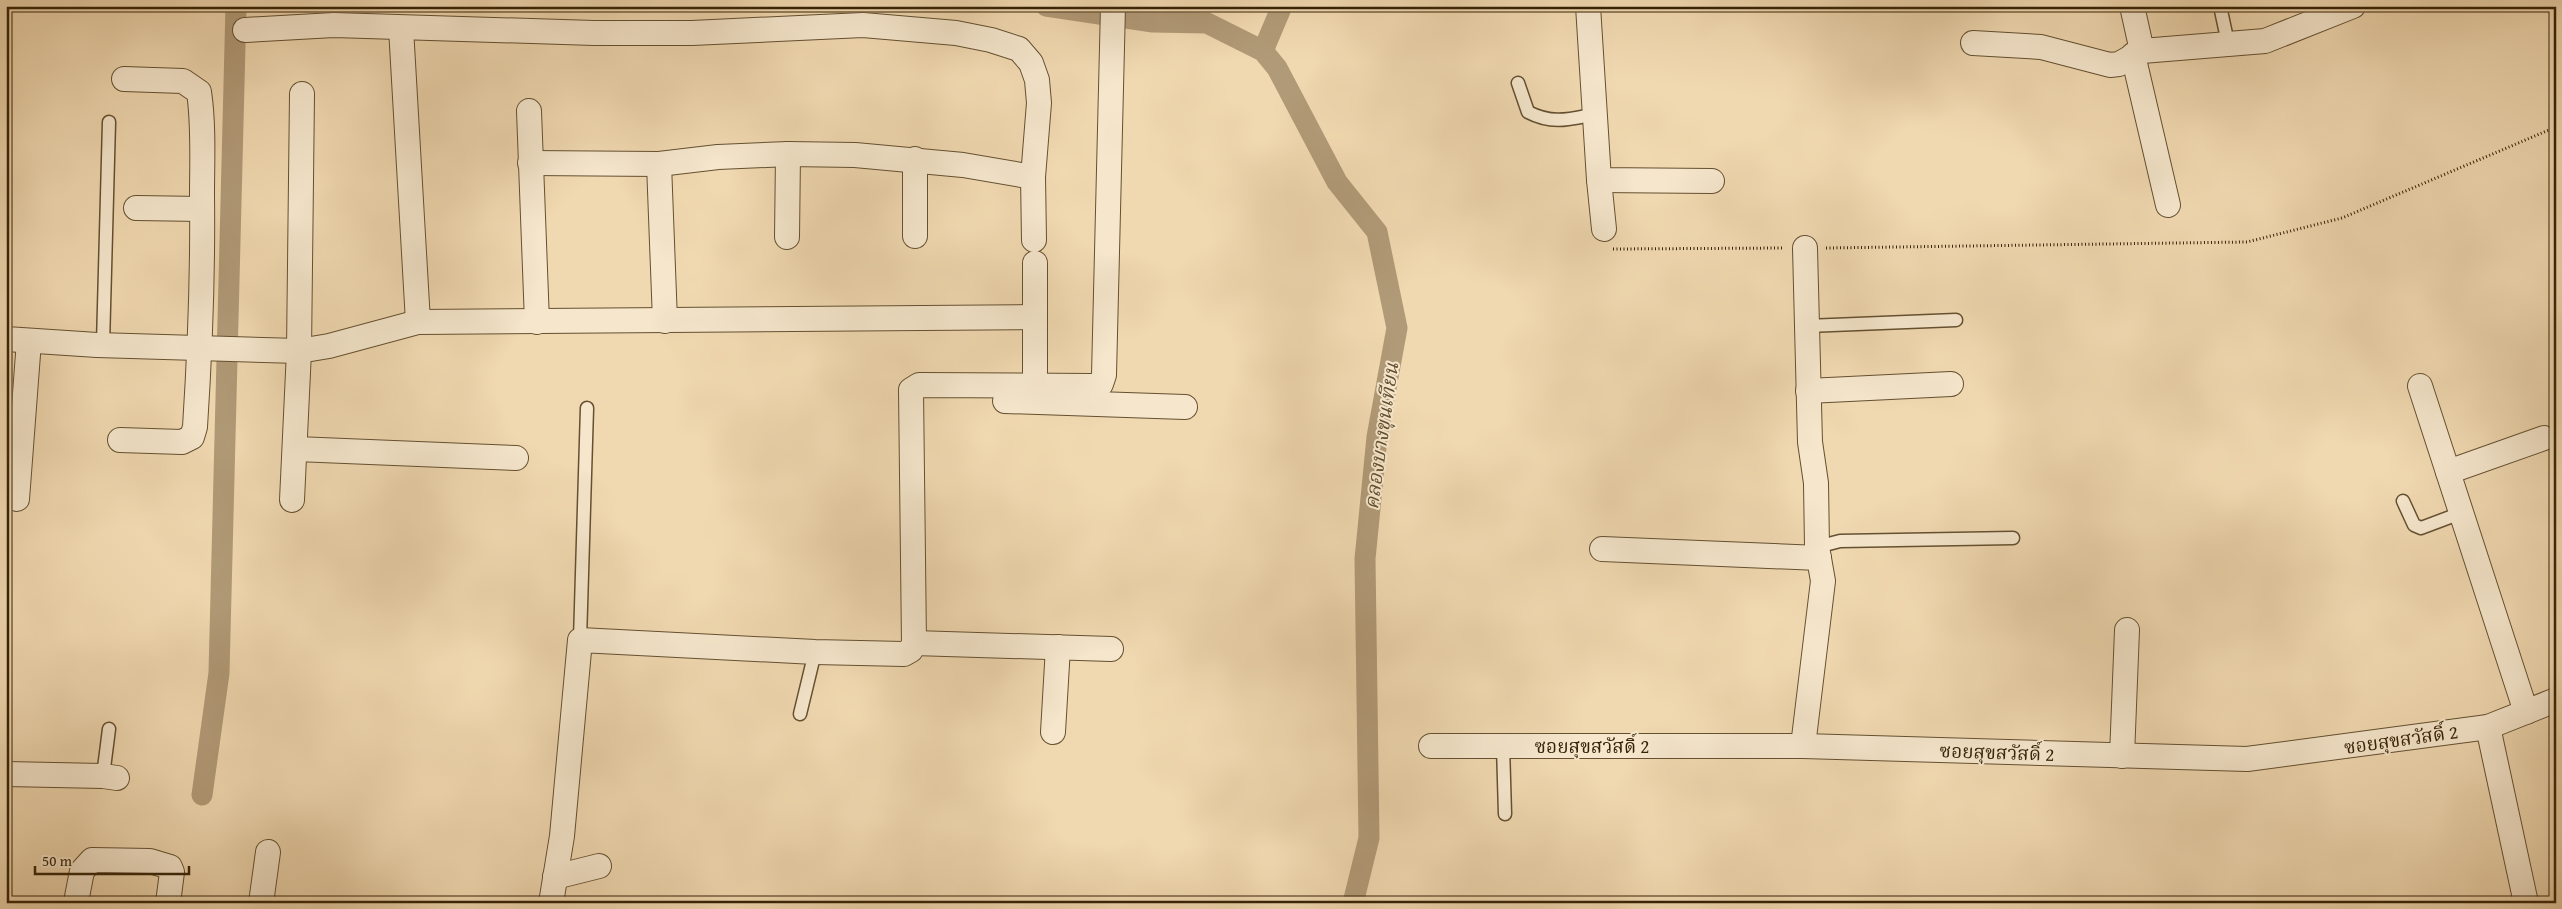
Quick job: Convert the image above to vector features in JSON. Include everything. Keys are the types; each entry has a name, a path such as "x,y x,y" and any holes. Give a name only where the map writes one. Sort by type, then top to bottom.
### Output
{"street":[{"path":"551,903 562,836 580,640 815,652 904,654 911,650 914,643 911,390 919,385 1093,386 1101,384 1104,375 1113,6"},
{"path":"1588,6 1604,229"},
{"path":"2132,6 2137,53 2168,205"},
{"path":"1973,43 2041,47 2110,65 2119,64 2137,53 2265,41 2353,6"},
{"path":"245,30 334,25 594,33 692,32 863,25 956,33 991,40 1019,49 1031,63 1037,80 1040,103 1033,177 1035,373"},
{"path":"402,28 418,322"},
{"path":"120,440 182,442 192,437 207,348 199,92 183,81 124,79"},
{"path":"292,500 296,449 299,351 302,94"},
{"path":"529,111 537,322"},
{"path":"530,163 659,164 718,157 788,154 915,159 1033,177"},
{"path":"787,237 788,154"},
{"path":"915,159 915,236"},
{"path":"659,164 665,321"},
{"path":"1599,180 1712,181"},
{"path":"136,208 202,209"},
{"path":"1803,746 1823,581 1818,553 1816,483 1810,442 1805,248"},
{"path":"16,499 18,340 299,351 329,346 418,322 1034,317"},
{"path":"1808,391 1952,384"},
{"path":"2420,386 2526,712"},
{"path":"910,400 1185,406"},
{"path":"2448,472 2544,438"},
{"path":"296,449 516,458"},
{"path":"1602,549 1818,553"},
{"path":"2122,756 2127,630"},
{"path":"914,643 1110,649"},
{"path":"1053,732 1058,647"},
{"name":"ซอยสุขสวัสดิ์ 2","path":"1431,746 1803,746 2247,759 2488,727 2556,700"},
{"path":"2488,727 2526,903"},
{"path":"6,774 110,777"},
{"path":"261,903 268,852"},
{"path":"76,897 82,871 92,860 150,861 170,866 172,872 168,903"},
{"path":"555,877 599,866"}],"lane":[{"path":"2220,6 2228,43"},
{"path":"1518,83 1528,112 1542,120 1554,121 1596,114"},
{"path":"102,344 109,122"},
{"path":"1807,326 1956,320"},
{"path":"580,640 587,408"},
{"path":"2403,501 2414,525 2421,528 2461,514"},
{"path":"1818,553 1840,541 2013,538"},
{"path":"800,714 815,652"},
{"path":"108,730 110,777"},
{"path":"1503,746 1505,814"}],"path":[{"path":"1604,229 1604,250 2247,242 2342,218 2556,127"}],"waterway":[{"path":"202,795 219,673 236,6"},
{"name":"คลองบางขุนเทียน","path":"1046,6 1153,22 1207,23 1263,51 1277,68 1337,182 1377,232 1397,328 1377,437 1365,559 1369,838 1353,903"},
{"name":"คลองบางขุนเทียน","path":"1263,51 1282,6"}]}
